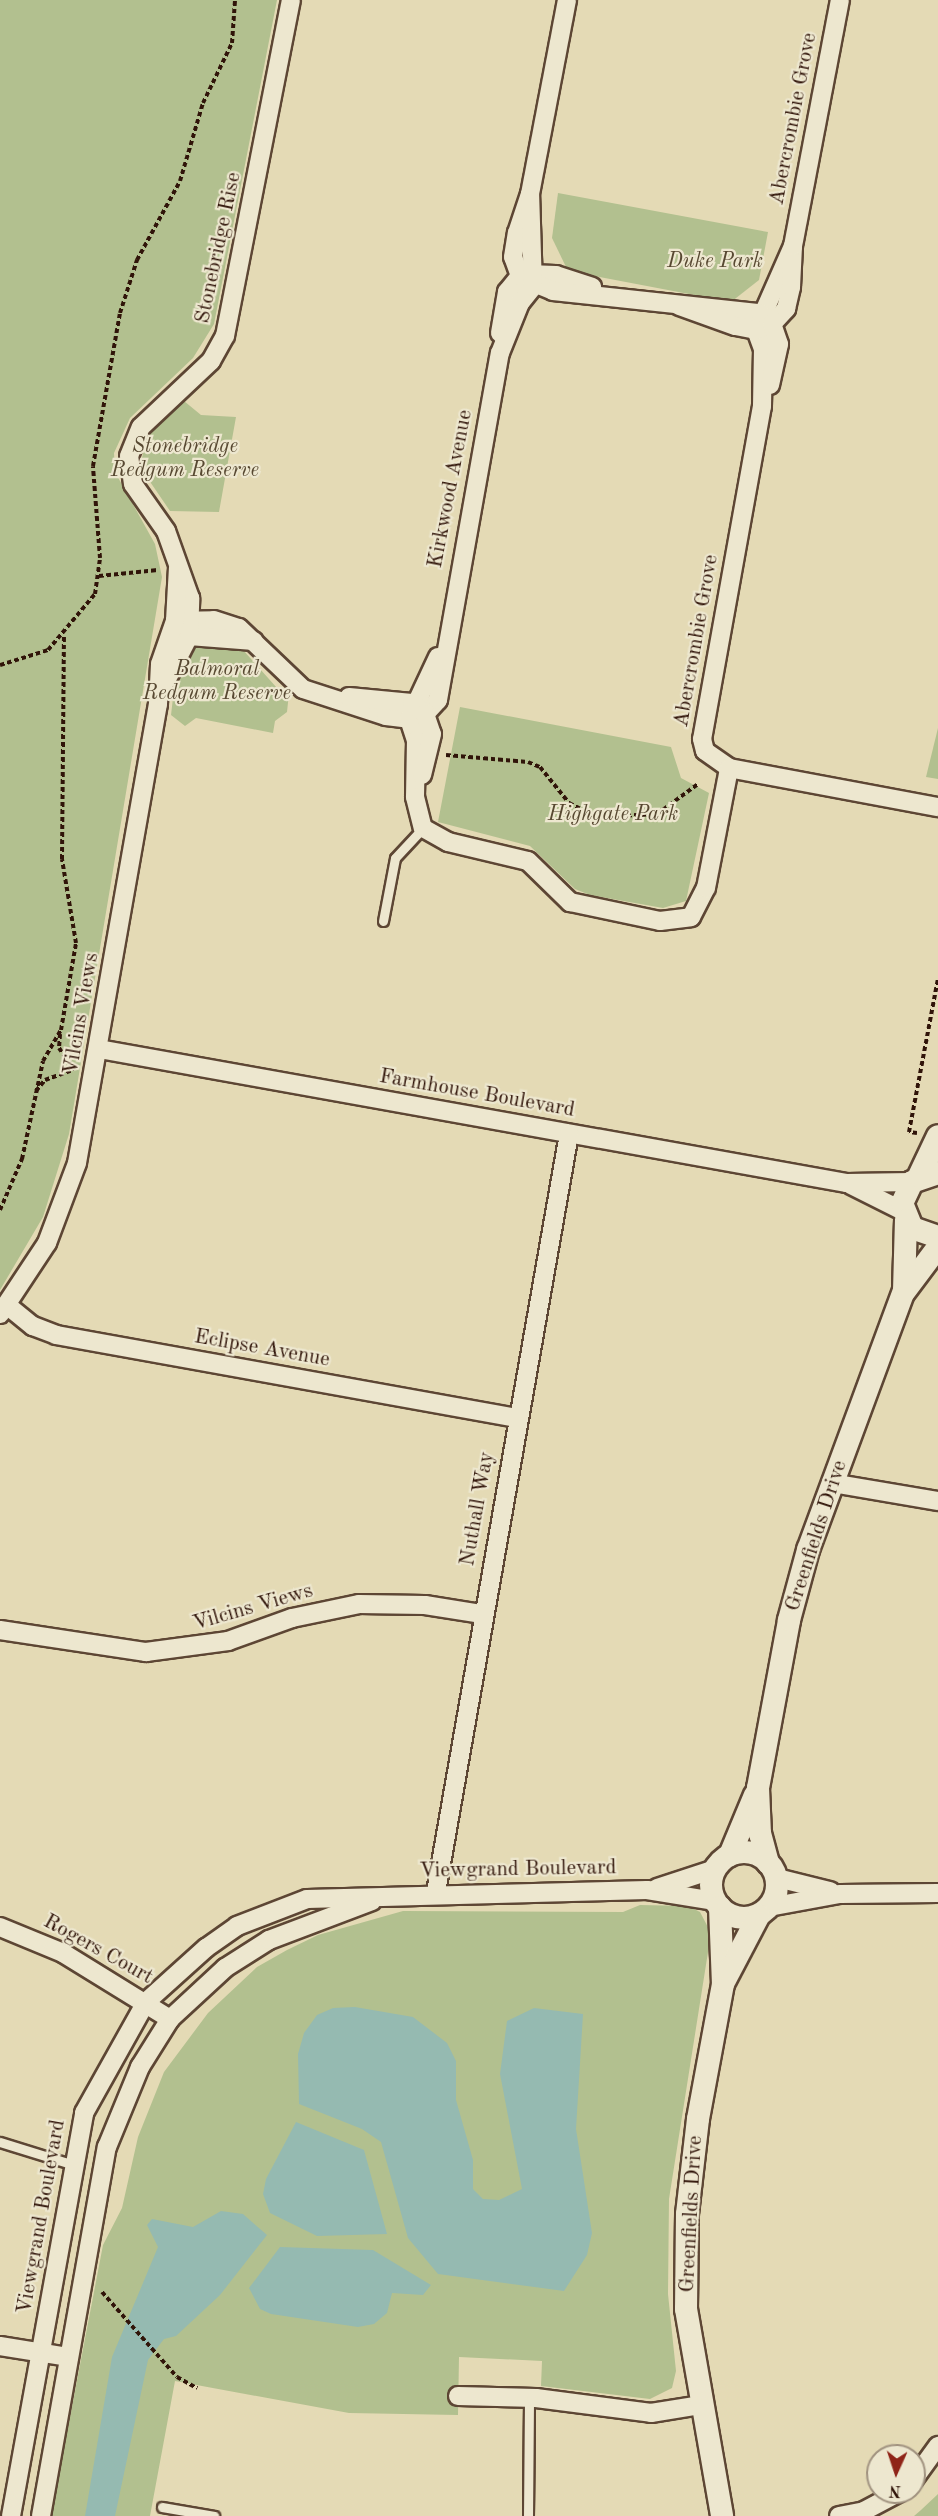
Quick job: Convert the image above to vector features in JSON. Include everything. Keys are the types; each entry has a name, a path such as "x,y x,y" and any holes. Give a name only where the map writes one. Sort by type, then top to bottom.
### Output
{"street":[{"name":"Stonebridge Rise","path":"187,625 178,568 166,531 134,484 129,456 141,427 211,361 225,336 291,0"},
{"path":"567,0 530,194 513,257 529,278 763,322"},
{"name":"Abercrombie Grove","path":"840,0 793,246 763,322 762,406 702,725 705,751 729,768 938,807"},
{"name":"Kirkwood Avenue","path":"414,712 426,688 446,633 500,353 529,278"},
{"path":"187,625 239,628 259,642 303,688 327,696 414,712 432,734 429,752 415,796"},
{"name":"Vilcins Views","path":"4,1310 47,1243 69,1192 95,1073 158,704 160,664 187,625"},
{"path":"414,712 415,796 423,828 448,842 528,861 570,902 676,921 691,917 702,904 729,768"},
{"name":"Farmhouse Boulevard","path":"99,1049 847,1183 923,1177"},
{"name":"Nuthall Way","path":"436,1892 516,1418 569,1134"},
{"path":"923,1177 938,1137"},
{"name":"Greenfields Drive","path":"904,1292 904,1216 923,1177"},
{"name":"Farmhouse Boulevard","path":"847,1183 904,1216"},
{"path":"904,1216 920,1234 938,1237"},
{"name":"Greenfields Drive","path":"773,1870 760,1834 758,1788 789,1620 832,1483 904,1292 938,1247"},
{"name":"Eclipse Avenue","path":"4,1310 33,1326 56,1335 516,1418"},
{"path":"832,1483 938,1501"},
{"name":"Vilcins Views","path":"0,1630 146,1652 228,1641 292,1618 359,1604 425,1605 482,1614"},
{"name":"Greenfields Drive","path":"722,1862 758,1788"},
{"path":"840,1893 773,1870 750,1853 722,1862 717,1904 738,1918 840,1893 938,1893"},
{"name":"Viewgrand Boulevard","path":"647,1890 722,1862"},
{"path":"764,1911 773,1870"},
{"name":"Viewgrand Boulevard","path":"11,2516 71,2164 98,2080 146,2002 206,1948 270,1911 307,1899 436,1892 647,1890 717,1904"},
{"name":"Viewgrand Boulevard","path":"41,2516 107,2147 140,2067 171,2019 225,1968 269,1940 390,1894"},
{"name":"Greenfields Drive","path":"717,1904 723,1984 698,2119 687,2214 686,2309 722,2516"},
{"name":"Greenfields Drive","path":"723,1984 764,1911"},
{"name":"Rogers Court","path":"0,1928 63,1953 171,2019"},
{"path":"0,2346 69,2357"},
{"path":"458,2396 529,2398 651,2413 701,2405"},
{"path":"926,2462 938,2446"},
{"path":"839,2516 864,2511 877,2504"}],"lane":[{"path":"383,921 395,858 423,828"},
{"path":"0,2142 71,2164"},
{"path":"528,2516 529,2398"},
{"path":"162,2507 214,2516"}],"path":[{"path":"0,665 33,659 64,634 87,608 99,576 93,466 120,313 137,260 180,181 203,103 232,43 235,0"},
{"path":"99,576 178,568"},
{"path":"64,634 62,859 76,943 59,1048 73,1070"},
{"path":"429,752 528,762 551,778 569,803 597,817 657,814 698,784"},
{"path":"938,978 909,1132 938,1137"},
{"path":"0,1210 22,1159 43,1060 61,1030"},
{"path":"35,1092 45,1080 73,1070 95,1073"},
{"path":"100,2289 177,2377 197,2388"}],"green space":[{"path":"0,0 277,0 214,324 193,358 130,418 114,453 115,472 155,544 162,577 69,1134 43,1217 0,1290"},
{"name":"Duke Park","path":"558,193 768,232 759,280 731,302 568,271 552,238"},
{"name":"Stonebridge Redgum Reserve","path":"184,401 201,415 236,417 219,512 170,511 140,467 147,436"},
{"name":"Balmoral Redgum Reserve","path":"204,644 243,650 277,688 289,693 287,712 275,721 273,733 196,718 185,726 171,715 175,681 193,647"},
{"name":"Highgate Park","path":"460,707 671,747 681,778 709,793 686,901 663,908 590,895 575,889 530,846 438,822"},
{"path":"938,728 938,779 926,777"},
{"path":"640,1905 688,1906 700,1912 711,1933 669,2199 668,2294 676,2371 672,2388 650,2399 541,2386 542,2361 459,2357 458,2415 349,2413 175,2381 150,2516 51,2516 103,2245 122,2208 138,2137 164,2072 208,2013 257,1967 287,1950 318,1935 403,1911 623,1912"},
{"path":"938,2494 938,2516 914,2516 921,2510"}],"water":[{"path":"355,2007 413,2017 447,2043 456,2061 456,2100 473,2160 473,2189 483,2199 499,2200 522,2189 500,2074 507,2021 534,2008 583,2014 576,2129 592,2233 587,2255 564,2291 438,2274 408,2238 381,2142 362,2129 299,2104 298,2054 304,2033 317,2015 333,2008"},
{"path":"296,2122 364,2150 387,2234 317,2236 270,2213 263,2194 266,2179"},
{"path":"221,2211 243,2214 267,2235 220,2295 176,2336 164,2339 148,2360 115,2516 85,2516 112,2357 158,2247 147,2225 152,2219 193,2227"},
{"path":"280,2247 373,2250 431,2285 423,2295 392,2293 387,2313 374,2324 358,2327 271,2314 260,2309 249,2288"}]}
